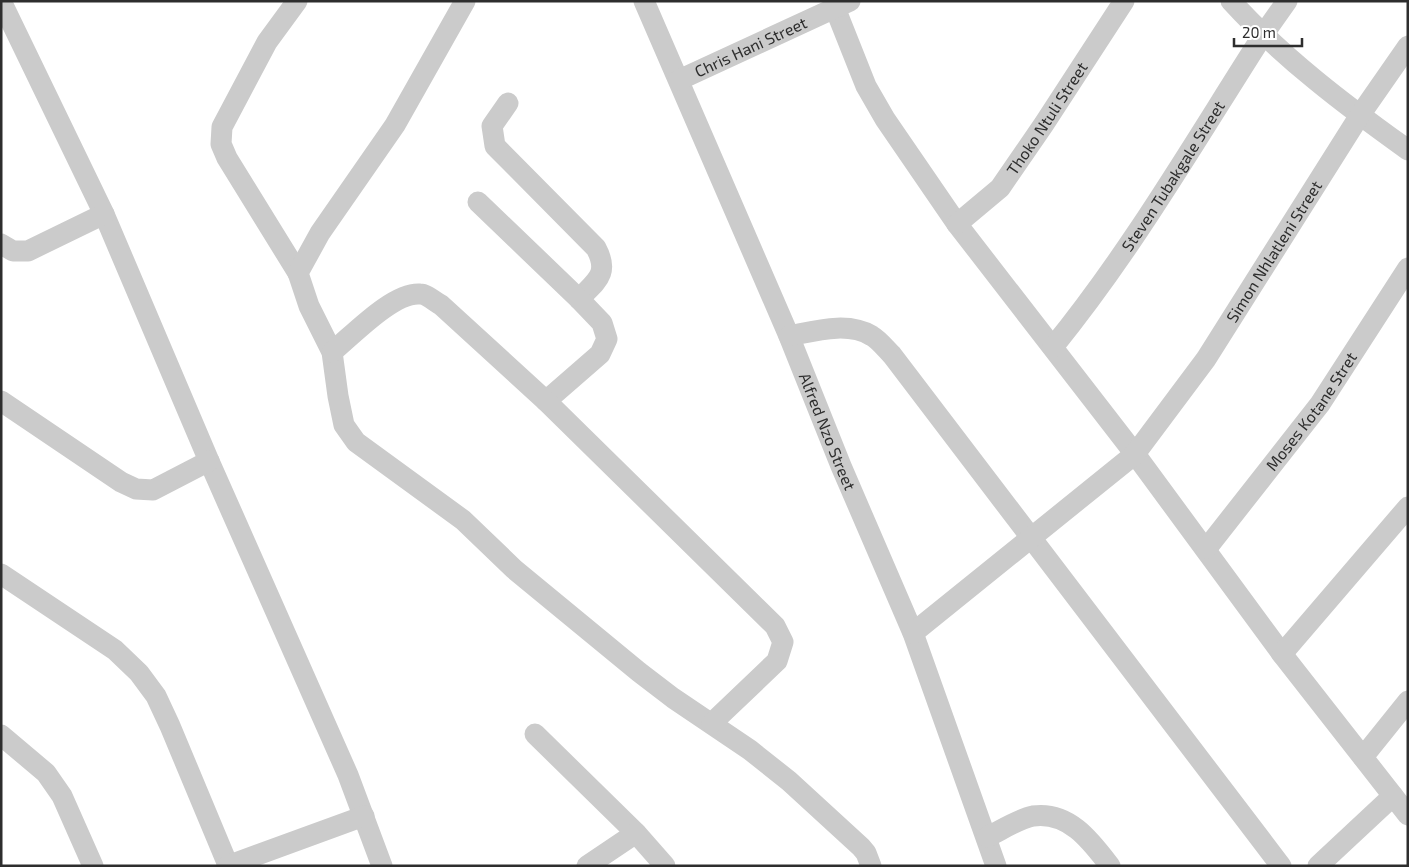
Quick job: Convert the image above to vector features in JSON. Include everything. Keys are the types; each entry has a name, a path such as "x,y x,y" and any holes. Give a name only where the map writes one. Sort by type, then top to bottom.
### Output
{"street":[{"path":"1,1 104,214 209,461 364,816 382,866"},
{"path":"297,1 267,42 222,127 221,144 298,273 309,306 332,352 344,424 356,442 463,520 514,569 672,698 712,723 756,755 861,847 866,853 871,866"},
{"path":"298,273 320,234 395,125 465,1"},
{"name":"Alfred Nzo Street","path":"644,1 789,336 841,466 913,633 996,866"},
{"name":"Thoko Ntuli Street","path":"957,224 1000,188 1124,1"},
{"path":"1231,1 1263,36 1360,115 1408,150"},
{"name":"Steven Tubakgale Street","path":"1053,347 1091,301 1119,260 1287,1"},
{"path":"843,5 866,86 885,120 957,224 1135,454 1206,548 1282,654 1408,815"},
{"name":"Chris Hani Street","path":"679,80 843,5"},
{"name":"Simon Nhlatleni Street","path":"913,633 1032,539 1135,454 1206,360 1360,115 1408,46"},
{"path":"508,103 492,126 495,146 596,248 602,259 602,274 579,299"},
{"path":"478,202 602,323 608,339 600,354 546,401"},
{"path":"1,244 13,251 28,251 104,214"},
{"name":"Moses Kotane Stret","path":"1206,548 1320,404 1408,268"},
{"path":"332,352 393,302 407,295 422,294 441,305 546,401 775,626 783,642 777,660 712,723"},
{"path":"789,336 834,329 854,329 872,336 892,355 1281,866"},
{"path":"1,401 121,482 136,489 153,490 209,461"},
{"path":"1282,654 1408,508"},
{"path":"1,574 115,650 139,672 156,696 170,726 227,866 364,816"},
{"path":"1362,757 1408,701"},
{"path":"535,734 636,833 665,866"},
{"path":"1,735 46,773 62,796 93,866"},
{"path":"1318,866 1393,796"},
{"path":"987,837 1032,816 1054,818 1079,830 1089,839 1110,866"},
{"path":"587,866 636,833"}]}
